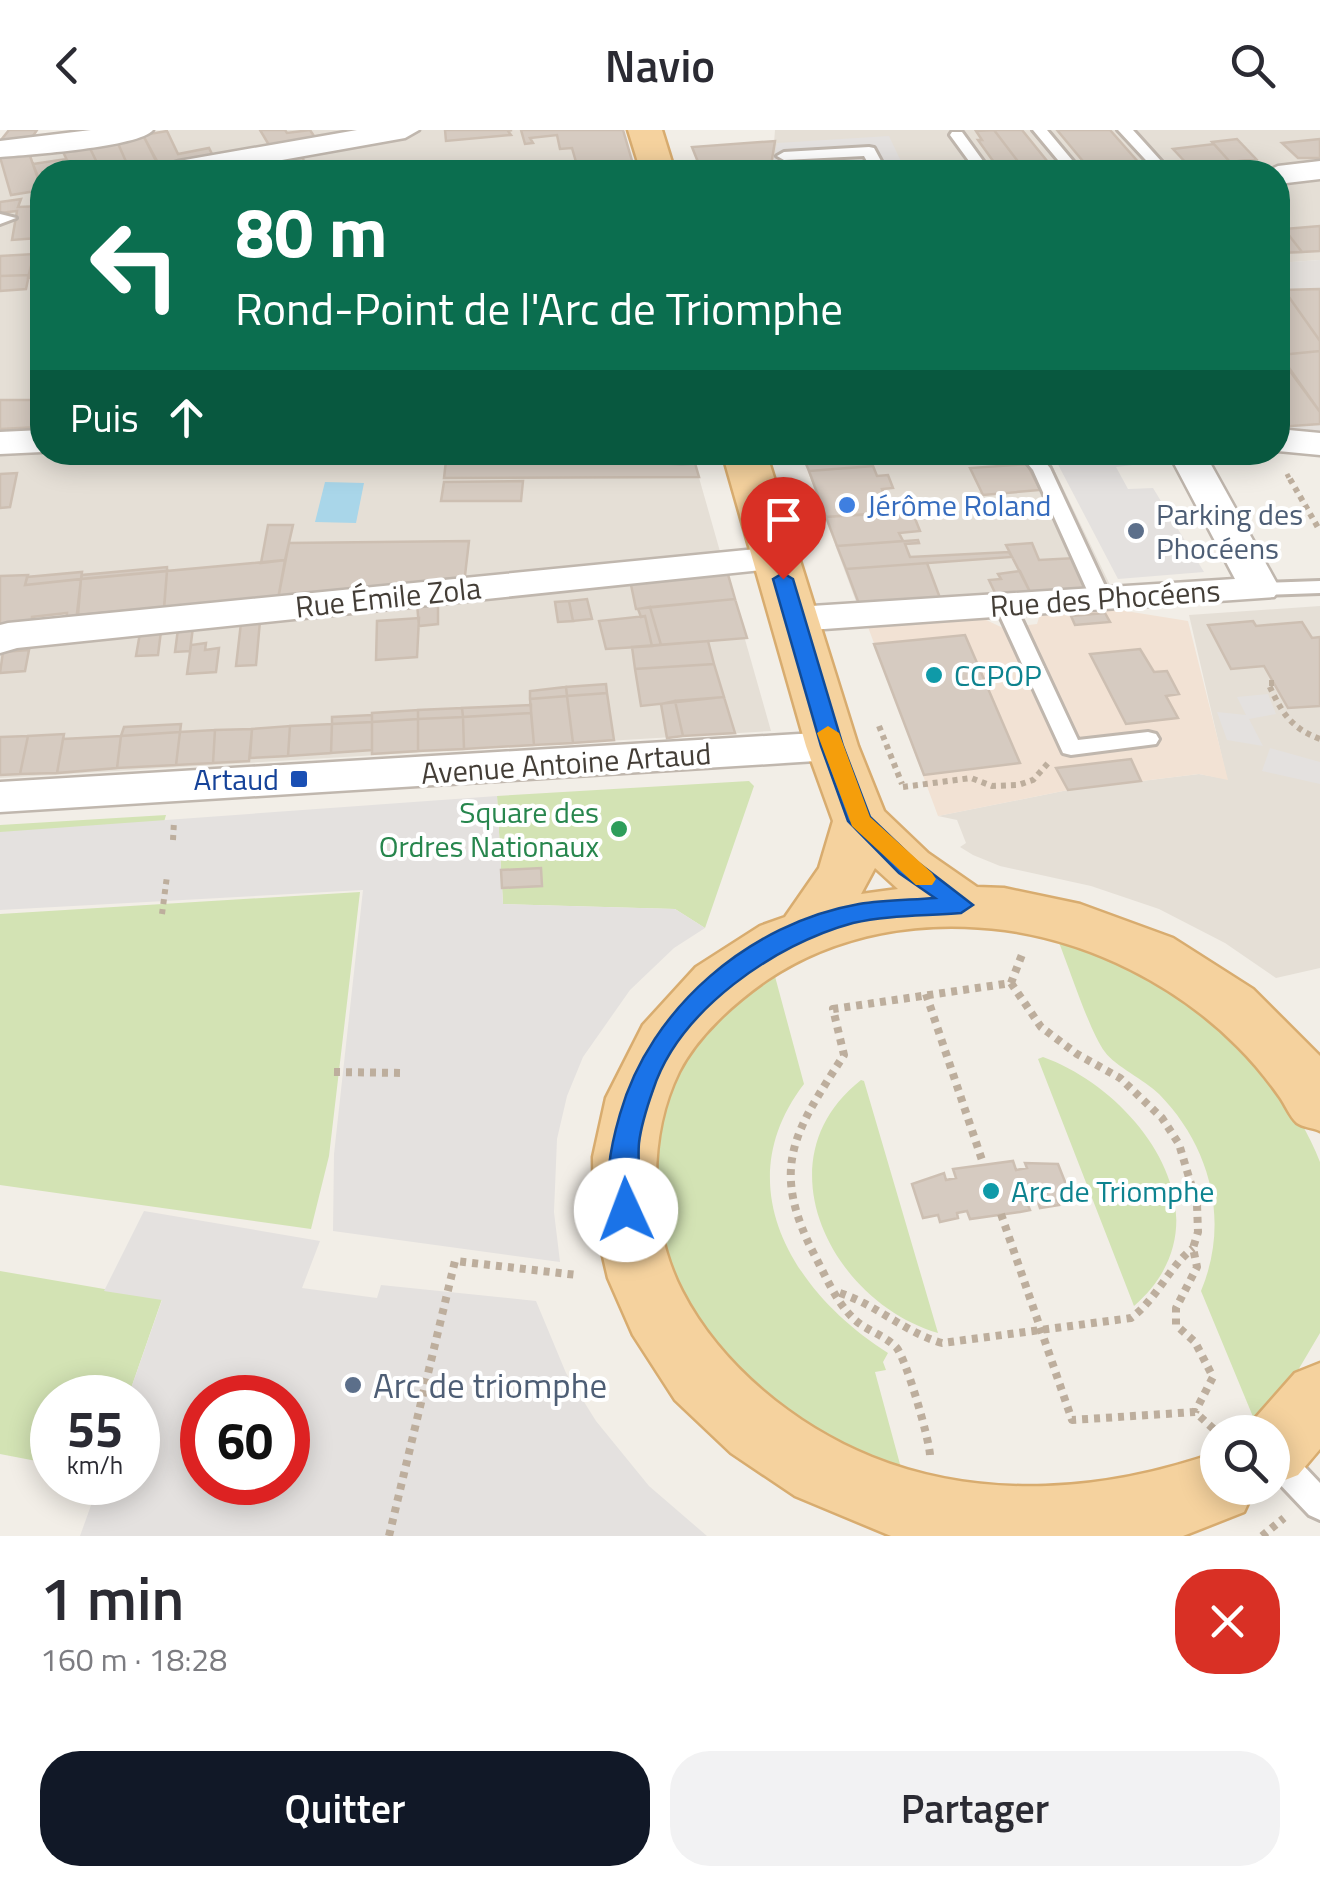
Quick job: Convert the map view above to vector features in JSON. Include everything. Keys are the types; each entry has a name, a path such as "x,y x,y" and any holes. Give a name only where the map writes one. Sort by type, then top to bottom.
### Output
{"main road":[{"path":"645,130 654,160"},
{"path":"748,465 832,746 885,812 908,867 961,905"},
{"path":"808,928 885,812"},
{"path":"1200,1490 1142,1518 1023,1533 897,1505 833,1478 775,1444 699,1375 663,1322 642,1277 629,1236 623,1173 630,1121 651,1064 678,1023 709,991 750,960 808,928 858,913 961,905 1035,914 1134,946 1214,991 1281,1052 1320,1105"},
{"path":"1290,1431 1320,1396"}],"street":[{"path":"0,149 140,130"},
{"path":"236,160 405,130"},
{"path":"1290,173 1320,170"},
{"path":"0,444 30,442"},
{"path":"1290,454 1320,444"},
{"name":"Rue des Phocéens","path":"796,619 1260,588 1193,465"},
{"name":"Rue Émile Zola","path":"0,640 8,636 777,559"},
{"name":"Avenue Antoine Artaud","path":"0,796 832,746"}],"lane":[{"path":"1040,130 1066,160"},
{"path":"1125,130 1153,160"},
{"path":"957,135 975,160"},
{"path":"784,156 870,152 874,160"},
{"path":"801,156 803,160"},
{"path":"1038,465 1101,599"},
{"path":"1260,588 1320,587"},
{"path":"1005,604 1071,748 1148,740"},
{"path":"1290,1472 1320,1505"}],"path":[{"path":"1286,465 1320,531"},
{"path":"1274,683 1268,683 1295,732 1320,739"},
{"path":"877,719 903,787"},
{"path":"885,812 903,787 971,778 981,786 1031,782 1046,765 1071,748"},
{"path":"162,914 167,876"},
{"path":"1011,983 1035,914"},
{"path":"931,1472 930,1443 916,1404 912,1371 895,1345 850,1316 807,1242 790,1202 790,1156 798,1126 844,1055 833,1009 1011,983"},
{"path":"1011,983 1041,1027 1077,1054 1120,1078 1162,1118 1179,1144 1193,1187 1198,1232 1193,1248 1197,1267 1176,1308 1176,1325 1195,1342 1214,1377 1195,1412 1200,1450"},
{"path":"926,994 983,1163"},
{"path":"334,1072 404,1073"},
{"path":"1001,1214 1072,1420 1195,1412"},
{"path":"839,1293 862,1300 891,1323 942,1344 1040,1327 1131,1318 1149,1308 1176,1259 1193,1248"},
{"path":"389,1536 455,1261 577,1274"}],"shaded area":[{"path":"172,130 623,130 632,160 30,160 30,465 695,465 771,731 0,778 0,157"},
{"path":"775,130 1320,130 1320,166 1290,169 1290,160 696,160 692,148 774,143"},
{"path":"889,136 900,160 774,160 777,143"},
{"path":"1320,177 1320,260 1290,262 1290,180"},
{"path":"1320,260 1320,435 1290,431 1290,262"},
{"path":"805,465 1052,465 1112,589 857,604"},
{"name":"Parking des Phocéens","path":"1058,465 1133,465 1116,467 1128,489 1153,488 1204,572 1118,579"},
{"path":"1320,606 1320,968 1276,978 1225,943 1159,909 1091,886 1000,866 973,855 960,847 966,843 957,820 938,816 1068,790 1199,774 1227,779 1189,615"},
{"name":"CCPOP","path":"1113,609 1188,621 1228,780 1199,774 1068,790 938,816 868,627 982,618 1003,628 1037,624 1040,614"},
{"path":"1268,694 1276,714 1249,719 1263,746 1227,740 1217,712 1246,715 1237,697"},
{"path":"1270,748 1320,762 1320,784 1262,771"},
{"path":"497,796 503,904 675,909 705,928 674,948 630,990 583,1057 567,1096 557,1139 554,1212 560,1262 333,1231 334,1154 363,890 0,910 0,832"},
{"name":"Arc de triomphe","path":"144,1211 320,1241 302,1288 377,1298 381,1285 536,1301 566,1373 596,1421 649,1486 707,1536 80,1536 91,1505 160,1505 160,1375 136,1375 162,1300 104,1291"}],"green space":[{"name":"Square des Ordres Nationaux","path":"749,781 754,786 705,928 675,909 503,904 497,796"},
{"path":"166,815 164,822 0,833 0,825"},
{"path":"360,892 329,1156 311,1229 0,1185 0,914"},
{"path":"1057,938 1144,972 1171,987 1224,1028 1291,1106 1320,1162 1320,1333 1284,1394 1264,1415 1252,1415 1201,1291 1214,1239 1214,1212 1203,1161 1192,1137 1159,1094 1105,1052"},
{"path":"773,969 804,1084 781,1123 771,1161 772,1199 782,1235 800,1270 825,1301 888,1353 883,1362 886,1370 875,1372 904,1479 837,1449 788,1416 751,1383 718,1348 690,1309 670,1267 657,1223 653,1175 661,1125 680,1067 707,1026"},
{"path":"1043,1057 1079,1074 1112,1099 1141,1128 1162,1162 1174,1199 1175,1236 1162,1272 1134,1306 1038,1059"},
{"path":"861,1080 938,1333 900,1317 867,1292 840,1260 822,1225 813,1187 815,1149 831,1113"},
{"path":"0,1271 162,1299 136,1375 30,1375 30,1460 0,1454"}],"water":[{"path":"325,482 364,483 356,523 315,522"}],"building":[{"path":"9,130 37,130 31,139 1,140"},
{"path":"260,130 310,130 318,142 272,150"},
{"path":"445,130 512,130 508,131 511,135 446,141"},
{"path":"521,130 623,130 632,160 575,160 572,148 560,149 557,135 530,138 533,143 525,144"},
{"path":"994,130 1017,160 992,160 976,131"},
{"path":"994,130 1022,130 1046,160 1017,160"},
{"path":"1057,130 1110,130 1136,160 1082,160"},
{"path":"167,131 178,154 209,148 215,160 156,160 143,135"},
{"path":"143,135 156,160 125,160 116,139"},
{"path":"116,139 125,160 96,160 88,144"},
{"path":"1237,139 1256,159 1228,160 1212,142"},
{"path":"1320,139 1320,158 1298,158 1282,143"},
{"path":"775,141 772,160 697,160 692,147"},
{"path":"88,144 96,160 67,160 61,148"},
{"path":"1214,144 1228,160 1183,160 1173,149"},
{"path":"29,153 30,192 11,195 0,157"},
{"path":"302,154 304,160 268,160"},
{"path":"21,199 18,207 30,206 30,239 12,240 17,211 0,213 0,202"},
{"path":"1320,226 1320,251 1302,252 1290,237 1290,228"},
{"path":"1290,237 1302,252 1290,252"},
{"path":"30,254 29,275 0,276 0,256"},
{"path":"29,275 26,289 0,291 0,276"},
{"path":"1320,289 1320,341 1290,298 1290,290"},
{"path":"1290,298 1320,341 1320,351 1290,354"},
{"path":"1320,351 1320,412 1290,369 1290,354"},
{"path":"1290,371 1320,412 1320,424 1290,426"},
{"path":"0,400 30,400 30,428 0,429"},
{"path":"446,465 695,465 699,477 444,478"},
{"path":"806,465 873,466 809,471"},
{"path":"1028,465 1040,490 983,495 970,468"},
{"path":"873,466 877,476 888,475 893,488 882,489 891,513 826,517 809,471"},
{"path":"17,473 10,507 0,508 0,474"},
{"path":"523,481 521,501 441,501 444,482"},
{"path":"912,511 920,531 899,533 903,541 837,546 826,517"},
{"path":"268,525 293,525 285,560 261,563"},
{"path":"918,540 919,543 905,544 910,557 1009,552 1012,557 846,569 837,546"},
{"path":"469,541 464,584 278,599 289,543"},
{"path":"1032,543 1039,560 1076,558 1090,589 1030,592 1006,545"},
{"path":"285,560 278,599 164,610 167,571"},
{"path":"927,563 940,598 859,604 846,569"},
{"path":"167,567 167,571 81,579 82,575"},
{"path":"167,571 164,607 78,615 81,579"},
{"path":"727,571 735,599 636,609 630,580"},
{"path":"1020,571 1030,592 996,595 989,580 1001,579 998,574"},
{"path":"82,572 81,579 25,585 27,577"},
{"path":"28,575 25,585 81,579 76,622 66,623 67,613 32,617 31,627 0,630 0,576"},
{"path":"587,599 592,619 573,621 569,601"},
{"path":"735,599 747,638 661,645 650,607"},
{"path":"569,601 573,621 558,622 555,602"},
{"path":"438,603 438,624 419,626 417,604"},
{"path":"650,607 661,645 652,646 645,616 641,617 638,609"},
{"path":"1105,613 1110,622 1075,625 1071,616"},
{"path":"645,616 652,646 606,649 599,621"},
{"path":"419,618 417,657 376,660 377,621"},
{"path":"260,621 256,665 236,666 241,623"},
{"path":"1253,621 1256,626 1302,622 1312,638 1320,637 1320,706 1288,708 1264,666 1231,669 1208,625"},
{"path":"193,627 190,651 175,652 178,629"},
{"path":"161,631 158,655 136,656 140,633"},
{"name":"CCPOP","path":"965,635 1020,763 924,775 874,644"},
{"path":"708,641 714,664 635,669 632,647"},
{"path":"206,643 205,650 219,648 216,672 187,674 191,645"},
{"name":"CCPOP","path":"1140,649 1154,672 1167,671 1179,694 1166,696 1178,718 1126,724 1090,654"},
{"path":"29,650 25,671 0,673 3,652"},
{"path":"714,664 724,697 641,706 635,669"},
{"path":"606,684 607,693 567,696 566,687"},
{"path":"566,687 567,696 530,699 530,691"},
{"path":"607,693 614,740 573,743 567,696"},
{"path":"567,696 573,743 534,745 530,699"},
{"path":"724,697 735,733 683,736 675,701"},
{"path":"675,701 683,736 667,738 661,704"},
{"path":"531,705 531,713 463,717 462,708"},
{"path":"462,708 463,717 418,719 418,710"},
{"path":"418,710 418,719 372,722 372,713"},
{"path":"531,713 534,745 464,749 463,717"},
{"path":"372,715 372,722 332,724 332,717"},
{"path":"463,717 464,749 418,751 418,719"},
{"path":"418,719 418,751 372,754 372,722"},
{"path":"372,722 372,750 331,753 332,724"},
{"path":"181,724 180,732 121,736 124,727"},
{"path":"332,724 331,753 288,756 290,726"},
{"path":"290,726 288,756 250,758 252,729"},
{"path":"252,729 249,761 213,763 215,730"},
{"path":"215,730 213,763 176,765 180,732"},
{"path":"180,732 176,765 117,768 121,736"},
{"path":"64,734 57,773 20,774 28,736"},
{"path":"28,736 20,774 0,775 0,737"},
{"path":"121,736 117,768 57,773 63,739"},
{"name":"CCPOP","path":"1131,759 1141,781 1068,790 1056,768"},
{"path":"541,868 542,886 502,888 501,870"},
{"name":"Arc de Triomphe","path":"1013,1161 1016,1170 1027,1168 1025,1163 1058,1164 1071,1197 1057,1200 1059,1205 1040,1208 1038,1202 1027,1203 1030,1210 1020,1212 970,1219 967,1211 957,1213 958,1218 940,1222 938,1215 923,1218 912,1184 944,1173 946,1180 956,1178 953,1169"}],"slow traffic":[{"path":"828,733 860,821 924,879"}],"place":[{"name":"Jérôme Roland","path":"847,505"},
{"name":"Parking des Phocéens","path":"1136,531"},
{"name":"CCPOP","path":"934,675"},
{"name":"Artaud","path":"299,779"},
{"name":"Square des Ordres Nationaux","path":"619,829"},
{"name":"Arc de Triomphe","path":"991,1191"},
{"name":"Arc de triomphe","path":"353,1385"}],"route":[{"path":"626,1210 626,1139 641,1084 678,1023 709,991 750,960 808,928 858,913 961,905 908,867 860,821 832,746 783,579"}]}
